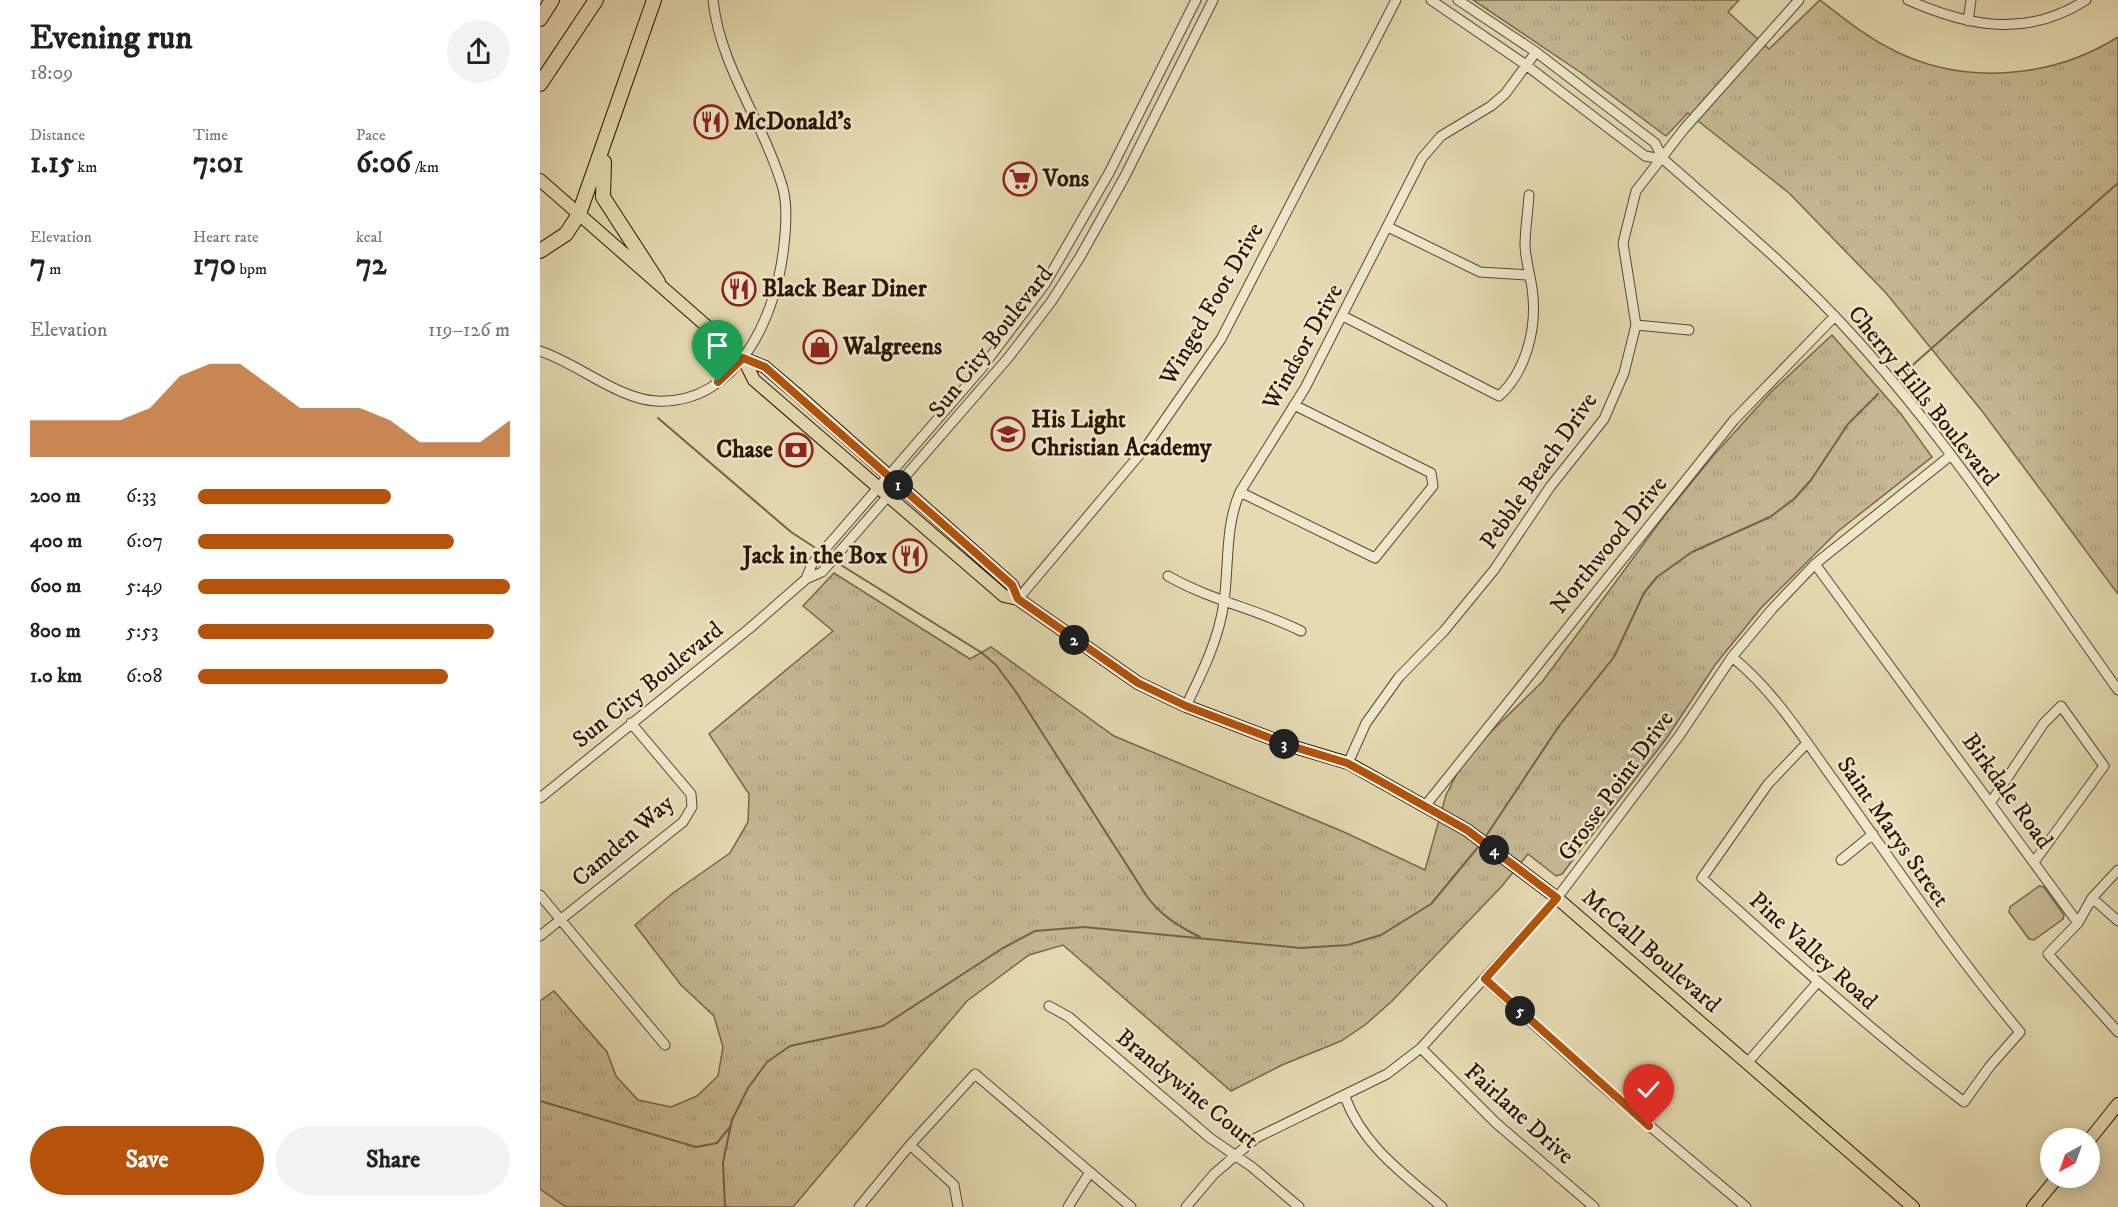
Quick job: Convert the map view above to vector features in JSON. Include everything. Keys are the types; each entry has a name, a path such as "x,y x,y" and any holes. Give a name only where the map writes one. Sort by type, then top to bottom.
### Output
{"highway":[{"path":"540,19 552,0"},
{"path":"540,84 596,0"},
{"path":"540,251 566,234 579,214 654,0"},
{"path":"607,137 602,176 603,197 658,282"}],"main road":[{"name":"McCall Boulevard","path":"540,180 743,358 765,367 1012,585 1018,599"},
{"name":"McCall Boulevard","path":"743,358 754,380 1004,596 1018,599 1138,683 1186,706 1291,746 1347,763 1467,830 1502,855 1557,898 1913,1207"},
{"path":"2100,1130 2113,1119 2118,1104"},
{"path":"2033,1207 2049,1188"}],"street":[{"path":"540,351 631,395 655,401 680,399 702,392 718,382 743,358 763,327 777,290 786,221 782,184 727,60 716,23 713,0"},
{"name":"Sun City Boulevard","path":"807,579 812,564 876,486 998,348 1059,263 1109,173 1196,0"},
{"name":"Sun City Boulevard","path":"540,798 807,579 822,572 899,486 1030,331 1071,272 1124,178 1213,0"},
{"name":"Winged Foot Drive","path":"1018,599 1146,447 1221,339 1396,0"},
{"name":"Cherry Hills Boulevard","path":"1431,0 1526,65 1645,156 1663,159"},
{"name":"Cherry Hills Boulevard","path":"1458,0 1536,52 1655,144 1663,159 1756,241 1835,316 1898,389 1950,456 2118,690"},
{"name":"Pebble Beach Drive","path":"1347,763 1366,723 1400,677 1444,631 1494,570 1550,487 1604,419 1624,373 1636,325 1623,243 1636,191 1684,129 1799,0"},
{"path":"1908,0 1943,15 2004,27 2063,15 2086,0"},
{"path":"1968,21 1971,0"},
{"name":"Windsor Drive","path":"1186,706 1206,664 1224,603 1232,511 1240,492 1294,405 1343,316 1422,158 1441,136 1491,106 1505,94 1536,52"},
{"path":"1343,316 1499,396 1511,385 1525,356 1533,328 1533,296 1528,276 1525,245 1530,195"},
{"path":"1388,227 1479,272 1528,276"},
{"name":"Northwood Drive","path":"1425,806 1734,420 1835,316"},
{"path":"1636,325 1689,330"},
{"path":"1240,492 1376,558 1433,486 1431,473 1294,405"},
{"name":"Grosse Point Drive","path":"1186,1207 1234,1155 1274,1127 1345,1097 1387,1074 1421,1048 1557,898 1672,746 1732,657 1786,593 1815,564 1950,456"},
{"name":"Birkdale Road","path":"1815,564 2078,923"},
{"path":"1168,576 1224,603 1276,618 1301,631"},
{"name":"Saint Marys Street","path":"1732,657 1757,676 1873,834 1941,935 2020,1032"},
{"path":"1991,802 2044,723 2061,706 2104,766 2034,862"},
{"name":"Camden Way","path":"540,936 682,822 692,807 691,794 631,723"},
{"name":"Pine Valley Road","path":"1807,743 1768,784 1702,878 1817,983 1909,1060 1964,1102 1990,1066 2020,1032"},
{"path":"1841,860 1873,834"},
{"path":"2118,870 2092,898 2078,923 2048,954 2118,1032"},
{"path":"540,895 665,1045"},
{"path":"2092,898 2118,921"},
{"path":"1485,979 1594,1080 1746,1207"},
{"path":"1748,1062 1817,983"},
{"name":"Brandywine Court","path":"1049,1006 1068,1017 1210,1138 1252,1167 1299,1207"},
{"name":"Fairlane Drive","path":"1421,1048 1496,1123 1594,1207"},
{"path":"859,1207 910,1145 975,1074 1131,1207"},
{"path":"1345,1097 1362,1134 1379,1152 1442,1207"},
{"path":"910,1145 954,1185 958,1207"},
{"path":"1068,1207 1090,1172"}],"green space":[{"path":"1473,0 1739,0 1728,12 1769,49 1820,0 1865,34 1895,51 1922,62 1979,73 2037,69 2093,51 2118,37 2118,594 1982,411 1886,293 1789,193 1688,113 1666,136 1580,72"},
{"path":"1832,335 1901,414 1932,457 1837,532 1761,608 1715,665 1666,739 1562,874 1556,876 1528,854 1502,886 1392,1001 1365,1025 1341,1041 1282,1065 1231,1091 1063,945 1029,955 967,1001 793,1207 566,1207 540,1189 540,1001 554,991 607,1052 616,1076 638,1100 671,1107 697,1096 718,1076 723,1047 714,1016 681,985 635,925 673,893 730,853 748,822 749,794 709,734 833,631 803,606 834,573 970,659 991,647 1114,736 1344,832 1425,870 1446,795 1466,756 1542,682 1665,515 1713,456 1771,392"},
{"path":"2039,886 2044,887 2064,915 2063,919 2034,940 2029,939 2009,912 2010,907"}],"waterway":[{"path":"1906,371 2118,183"},
{"path":"1484,839 1559,726 1614,657 1644,593 1657,577 1692,552 1770,517 1794,499 1811,480 1848,424 1878,394"},
{"path":"658,418 791,532 814,547"},
{"path":"841,565 982,653 996,665 1016,692 1146,895 1170,919 1200,937"},
{"path":"725,1207 723,1162 732,1120 748,1088 767,1062 790,1046 883,1026 1003,948 1035,931 1084,927 1301,948 1348,945 1381,935 1431,904 1479,846"},
{"path":"540,1101 696,1147 717,1143 730,1127"}],"place":[{"name":"McDonald's","path":"711,122"},
{"name":"Vons","path":"1020,179"},
{"name":"Black Bear Diner","path":"739,289"},
{"name":"Walgreens","path":"820,347"},
{"name":"His Light Christian Academy","path":"1008,434"},
{"name":"Chase","path":"796,450"},
{"name":"Jack in the Box","path":"910,556"}],"route":[{"path":"718,382 743,358 765,367 1012,585 1018,599 1138,683 1186,706 1291,746 1347,763 1467,830 1530,876 1557,898 1485,979 1594,1080 1649,1126"}]}
